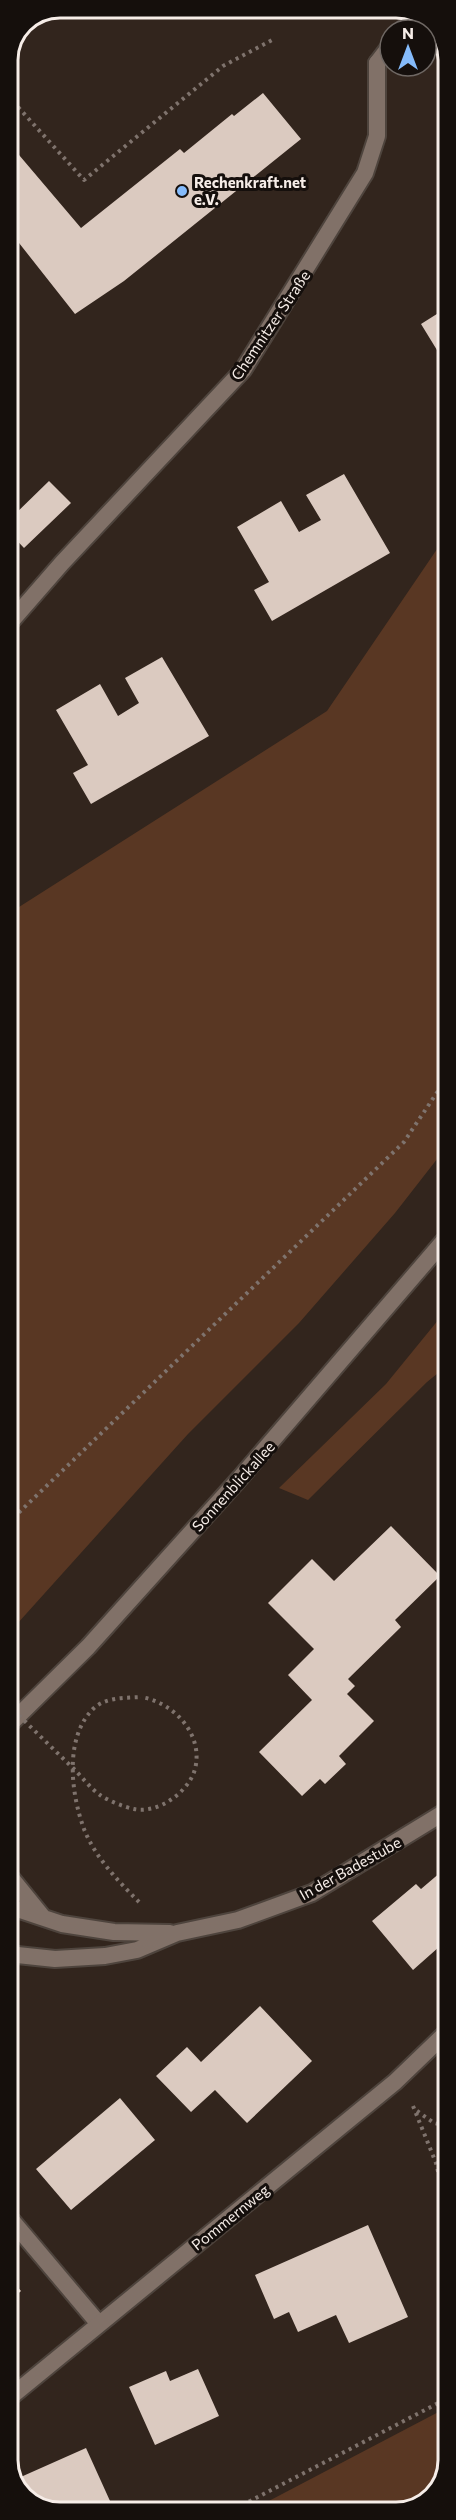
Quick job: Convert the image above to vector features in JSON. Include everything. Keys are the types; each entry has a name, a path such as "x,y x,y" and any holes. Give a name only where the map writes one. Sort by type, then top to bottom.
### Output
{"street":[{"name":"Chemnitzer Straße","path":"18,614 62,563 243,370 365,173 377,136 376,63 378,61"},
{"name":"Sonnenblickallee","path":"18,1716 88,1647 247,1470 438,1248"},
{"name":"In der Badestube","path":"18,1955 55,1959 105,1956 137,1950 177,1933 238,1920 312,1893 438,1815"},
{"path":"18,1886 42,1916"},
{"name":"In der Badestube","path":"18,1909 62,1924 114,1932 177,1933"},
{"name":"Pommernweg","path":"18,2390 394,2082 438,2040"},
{"path":"18,2228 99,2324"}],"path":[{"path":"18,107 84,180 223,66 274,39"},
{"path":"18,1513 404,1142 438,1091"},
{"path":"18,1715 74,1769 100,1795 136,1810 164,1805 184,1790 195,1768 196,1756 192,1737 182,1719 155,1699 114,1698 93,1708 78,1733 73,1753 74,1769 75,1794 84,1830 111,1874 150,1913 177,1933"},
{"path":"394,2082 417,2111 438,2124"},
{"path":"417,2111 438,2171"},
{"path":"248,2502 438,2403"}],"shaded area":[{"path":"438,548 438,1158 395,1213 299,1323 188,1434 18,1623 18,908 327,711"},
{"path":"438,1320 438,1373 308,1500 279,1488 386,1384"},
{"path":"438,2412 436,2474 428,2488 415,2498 401,2502 267,2502"}],"building":[{"name":"Rechenkraft.net e.V.","path":"263,93 301,139 124,281 75,314 18,242 18,154 81,228 180,149 184,153 232,114 234,116"},
{"path":"438,313 438,352 421,324"},
{"path":"344,474 390,553 272,621 254,590 269,582 237,527 281,501 299,532 321,520 306,495"},
{"path":"49,481 71,503 24,548 18,542 18,511"},
{"path":"162,657 209,736 91,804 73,773 88,765 56,710 100,684 118,716 139,703 125,678"},
{"path":"391,1526 438,1574 438,1578 395,1620 401,1627 348,1679 355,1686 347,1694 374,1721 339,1756 346,1764 325,1784 320,1779 302,1796 259,1752 312,1700 288,1675 314,1649 268,1603 312,1559 334,1581"},
{"path":"438,1875 438,1948 413,1970 372,1921 416,1884 421,1889"},
{"path":"260,2006 312,2061 247,2123 215,2090 191,2112 156,2076 187,2047 201,2062"},
{"path":"120,2098 155,2140 71,2210 36,2169"},
{"path":"368,2225 408,2317 349,2343 336,2315 298,2332 289,2312 274,2319 255,2275"},
{"path":"198,2369 219,2416 155,2445 129,2387 166,2371 170,2381"},
{"path":"86,2448 110,2502 49,2501 32,2492 22,2477"}],"place":[{"name":"Rechenkraft.net e.V.","path":"182,191"}]}
